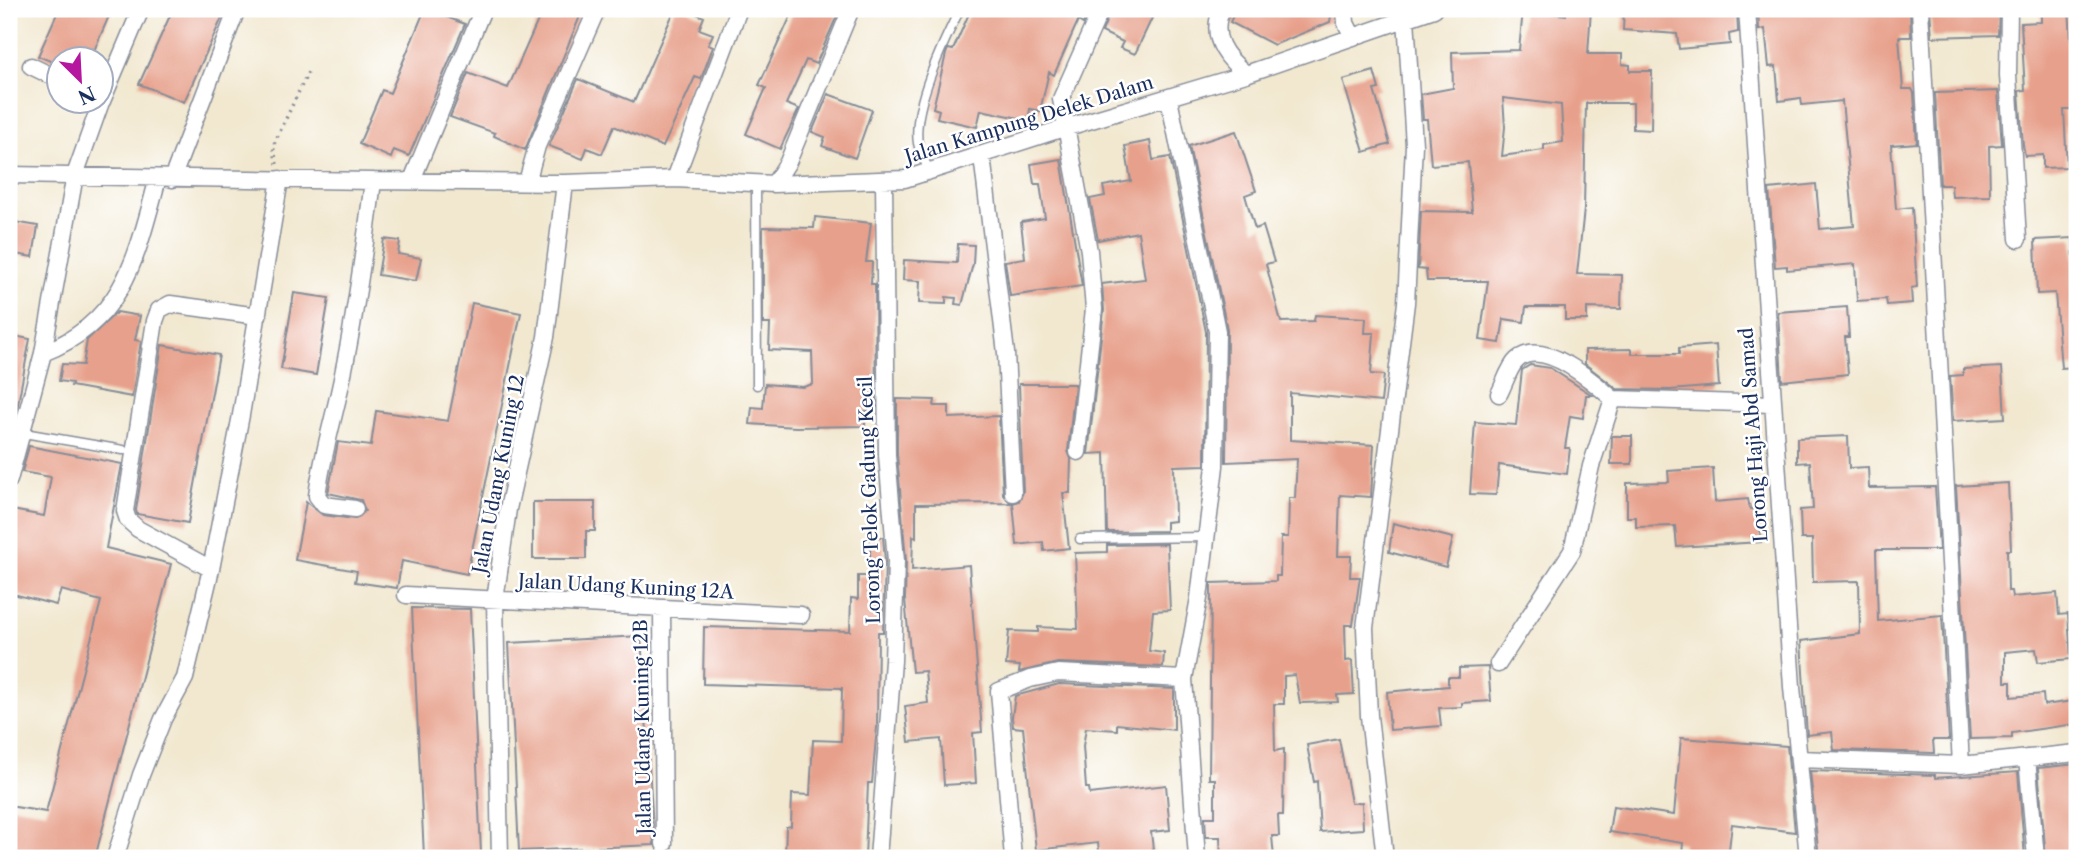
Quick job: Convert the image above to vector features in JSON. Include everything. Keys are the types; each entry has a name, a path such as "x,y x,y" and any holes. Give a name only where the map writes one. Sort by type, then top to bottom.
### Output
{"street":[{"path":"116,68 141,9"},
{"path":"43,353 88,331 106,310 129,273 165,178 237,9"},
{"path":"412,180 483,9"},
{"path":"527,182 537,146 597,9"},
{"path":"675,179 740,9"},
{"path":"774,184 789,162 851,9"},
{"path":"1078,452 1094,309 1089,251 1061,99 1101,9"},
{"path":"1222,9 1217,20 1220,47 1246,74"},
{"path":"1345,9 1346,23 1353,37"},
{"name":"Jalan Kampung Delek Dalam","path":"9,175 565,183 675,179 774,184 884,181 930,173 1068,127 1169,99 1434,9"},
{"name":"Lorong Haji Abd Samad","path":"1747,9 1772,404 1808,858"},
{"path":"1920,9 1961,765"},
{"path":"2009,9 2008,75 2018,239"},
{"path":"1385,858 1369,716 1365,628 1406,303 1414,145 1406,18"},
{"path":"31,66 46,73"},
{"path":"1169,99 1217,331 1215,466 1199,598 1184,679 1197,858"},
{"path":"9,480 24,433 43,353 75,176 97,116"},
{"path":"982,156 1006,353 1013,493"},
{"path":"115,858 141,775 163,719 185,678 211,569 258,316 280,179"},
{"path":"355,509 324,505 317,496 320,469 334,421 358,302 373,181"},
{"name":"Lorong Telok Gadung Kecil","path":"878,858 893,661 896,561 887,455 884,181"},
{"name":"Jalan Udang Kuning 12","path":"500,858 495,600 508,509 546,337 565,183"},
{"path":"211,569 138,529 128,520 125,511 155,321 159,310 170,304 258,316"},
{"path":"1499,394 1517,360 1528,355 1573,365 1613,399 1772,404"},
{"path":"1498,664 1572,551 1591,466 1613,399"},
{"name":"Jalan Udang Kuning 12A","path":"406,595 801,615"},
{"name":"Jalan Udang Kuning 12B","path":"661,851 662,610"},
{"path":"1013,858 999,691 1030,679 1058,673 1184,679"},
{"path":"1800,759 1961,765 2077,753"},
{"path":"2027,758 2036,858"}],"lane":[{"path":"930,173 919,145 918,133 924,100 960,9"},
{"path":"756,183 757,385"},
{"path":"24,433 123,450"},
{"path":"1080,539 1206,537"}],"path":[{"path":"280,179 274,146 309,70"}],"building":[{"path":"59,9 112,9 96,46 46,46 46,59 38,56"},
{"path":"173,9 226,9 184,102 139,84"},
{"path":"425,9 465,24 409,156 394,150 391,158 359,144 382,90 390,93"},
{"path":"543,9 583,9 525,150 494,136 495,133 450,117 468,73 508,88"},
{"path":"675,9 685,9 704,17 699,29 713,34 708,45 713,47 701,79 695,77 663,147 614,126 602,154 587,148 583,159 549,146 578,79 634,102"},
{"path":"794,9 840,9 816,64 806,60 786,104 799,109 780,149 746,134 766,88 759,85"},
{"path":"971,9 1090,9 1083,24 1078,21 1054,75 1049,72 1040,111 1030,109 1028,120 981,110 977,127 937,118 939,110 933,108 946,54 948,49 953,50"},
{"path":"1111,9 1132,9 1152,18 1135,54 1120,48 1123,42 1102,32"},
{"path":"1236,9 1332,9 1330,22 1274,45 1230,22"},
{"path":"1566,9 1591,9 1588,54 1622,54 1622,64 1630,65 1630,71 1652,71 1651,130 1633,129 1633,103 1586,103 1584,209 1577,274 1622,275 1621,309 1587,308 1587,320 1565,320 1565,307 1526,307 1524,322 1504,319 1500,343 1480,340 1488,281 1427,281 1426,270 1418,269 1421,211 1472,212 1468,162 1431,165 1427,119 1423,119 1421,94 1453,88 1452,52 1519,50 1523,10 1566,15","holes":["1503,98 1561,105 1563,142 1544,145 1544,150 1502,156 1505,127"]},
{"path":"1624,9 1737,9 1738,32 1729,34 1730,44 1679,49 1677,34 1623,30"},
{"path":"1758,9 1910,9 1911,37 1899,37 1903,89 1912,89 1914,93 1917,143 1891,145 1896,209 1912,207 1917,287 1911,288 1912,303 1887,305 1886,299 1857,301 1855,264 1787,270 1787,266 1775,267 1769,189 1816,184 1820,229 1854,226 1842,101 1802,105 1801,98 1779,101 1776,66 1769,67 1765,29 1759,30"},
{"path":"1930,9 1999,9 1998,35 1932,37"},
{"path":"2041,9 2069,9 2071,39 2077,39 2077,94 2072,94 2072,110 2064,110 2067,167 2043,168 2043,155 2025,156 2023,145 2019,91 2025,90 2021,23 2041,22"},
{"path":"1374,71 1379,89 1374,90 1390,144 1364,152 1343,80"},
{"path":"1998,91 2002,145 1989,146 1990,196 1952,197 1951,185 1940,185 1935,93"},
{"path":"828,94 872,110 855,158 822,146 825,137 812,132"},
{"path":"1236,131 1256,191 1245,195 1255,229 1263,226 1274,262 1266,264 1281,322 1314,321 1315,315 1366,318 1365,333 1374,333 1371,374 1384,375 1381,402 1290,393 1290,440 1374,445 1371,497 1340,495 1338,556 1351,556 1350,577 1360,577 1353,625 1345,625 1346,661 1352,660 1354,694 1337,695 1338,702 1300,703 1295,675 1284,676 1284,704 1274,704 1275,751 1284,749 1283,815 1278,815 1279,836 1272,836 1274,858 1221,858 1220,837 1206,837 1205,817 1215,817 1215,779 1209,779 1211,583 1276,581 1276,576 1280,576 1281,537 1288,537 1289,498 1295,498 1297,459 1226,462 1227,329 1189,146"},
{"path":"1150,141 1153,160 1170,157 1206,332 1205,465 1174,466 1175,521 1166,522 1166,531 1107,532 1105,453 1088,454 1104,310 1102,284 1145,279 1138,232 1098,240 1090,199 1105,196 1103,186 1131,181 1125,146"},
{"path":"1061,159 1082,286 1010,296 1005,261 1025,258 1021,222 1045,218 1040,184 1034,184 1031,164"},
{"path":"815,217 871,223 866,262 872,262 871,284 875,284 876,411 865,411 865,426 796,427 750,424 752,407 763,408 765,384 803,387 813,384 812,352 769,350 770,324 763,324 763,227 814,228"},
{"path":"9,221 38,226 33,257 9,253"},
{"path":"2073,238 2077,367 2061,368 2055,293 2037,294 2035,240"},
{"path":"384,239 400,241 398,254 421,258 416,281 378,275"},
{"path":"958,244 974,245 973,264 962,305 955,304 956,298 946,297 946,304 919,303 920,281 903,280 904,260 957,263"},
{"path":"294,293 329,298 316,375 281,369"},
{"path":"472,303 521,313 467,574 402,561 397,588 355,582 357,571 295,560 306,502 323,515 354,519 365,511 361,500 328,493 338,442 371,446 376,411 448,421"},
{"path":"1847,307 1849,337 1845,337 1848,374 1782,381 1778,312"},
{"path":"117,312 140,316 135,340 141,341 132,397 71,386 72,383 59,381 62,364 83,365 87,340"},
{"path":"9,335 30,339 17,409 9,408"},
{"path":"162,345 219,355 188,523 137,514 136,510"},
{"path":"1716,345 1719,386 1670,390 1617,389 1585,364 1585,350 1632,349 1632,354 1679,354 1679,348"},
{"path":"1530,365 1550,368 1592,395 1586,395 1583,418 1570,416 1565,448 1570,448 1567,474 1499,465 1496,495 1470,494 1475,422 1516,425 1522,370"},
{"path":"2002,367 2005,418 1953,421 1950,376 1963,375 1963,369"},
{"path":"1019,384 1075,384 1068,451 1071,459 1070,493 1063,493 1069,548 1044,551 1043,542 1017,545 1013,503 1019,501 1023,492"},
{"path":"897,399 935,400 934,406 949,406 949,418 999,416 1003,494 1011,503 916,504 916,537 913,536 912,570 969,565 982,732 973,733 976,783 944,785 941,739 909,742 905,706 928,703 925,671 912,672 897,454"},
{"path":"1612,436 1632,436 1632,464 1611,464"},
{"path":"1848,436 1849,468 1868,467 1869,488 1935,487 1939,550 1876,550 1878,621 1942,615 1949,740 1933,740 1934,753 1834,750 1832,732 1807,735 1801,641 1860,634 1859,581 1813,582 1812,539 1801,539 1800,510 1813,509 1810,462 1797,463 1797,438"},
{"path":"29,446 122,464 106,548 171,564 95,858 9,858 9,806 46,812 101,601 61,590 56,605 9,593 9,529 12,510 44,516 51,477 22,472"},
{"path":"1713,468 1715,502 1748,499 1750,509 1759,509 1761,542 1677,547 1675,526 1636,527 1636,517 1627,517 1627,483 1669,482 1668,471"},
{"path":"2008,483 2011,550 2007,550 2008,591 2011,591 2012,597 2057,593 2059,615 2068,614 2071,659 2038,662 2036,649 2005,652 2005,682 2011,682 2011,697 2043,694 2044,705 2073,701 2076,724 2012,733 2012,738 1970,739 1956,486"},
{"path":"533,502 595,502 595,531 586,531 586,559 533,559"},
{"path":"1393,523 1453,538 1446,567 1389,552"},
{"path":"870,537 883,537 885,561 883,632 878,632 877,727 872,783 868,783 865,858 785,858 786,827 791,826 792,794 810,795 813,740 841,741 842,688 703,684 704,627 850,631 851,598 858,599 858,576 870,576"},
{"path":"1167,544 1170,610 1153,611 1149,651 1164,653 1163,667 1058,663 1019,672 1020,666 1006,665 1009,631 1038,632 1038,627 1078,629 1075,553 1107,552 1107,545"},
{"path":"412,608 470,609 481,853 424,856"},
{"path":"641,636 654,845 519,851 509,643"},
{"path":"1488,667 1491,701 1439,708 1441,726 1390,730 1387,692 1448,686 1448,677 1459,677 1459,668"},
{"path":"1059,684 1174,689 1174,730 1117,724 1117,730 1086,728 1083,746 1086,788 1089,788 1090,794 1166,785 1170,830 1151,832 1154,858 1100,858 1098,843 1036,850 1023,728 1013,727 1012,717 1015,696"},
{"path":"1681,738 1787,746 1795,832 1732,824 1728,858 1682,854 1683,843 1609,832 1613,806 1674,815"},
{"path":"1339,739 1351,803 1362,802 1363,829 1320,832 1317,781 1314,782 1307,745"},
{"path":"2077,764 2077,858 2046,858 2038,768"},
{"path":"1810,771 1935,775 1935,778 2018,772 2025,858 1819,858"}]}
